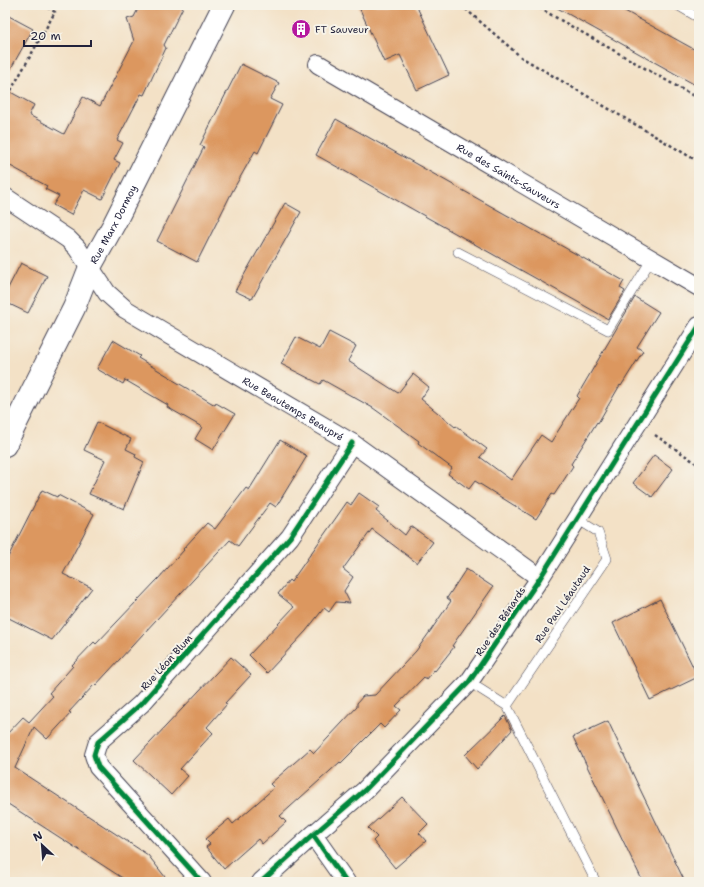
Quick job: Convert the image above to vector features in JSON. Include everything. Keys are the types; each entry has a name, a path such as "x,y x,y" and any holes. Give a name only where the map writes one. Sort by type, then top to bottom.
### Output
{"main road":[{"name":"Rue Marx Dormoy","path":"5,445 74,308 90,267 114,224 224,5"}],"street":[{"name":"Rue des Saints-Sauveurs","path":"318,64 699,287"},
{"name":"Rue Beautemps Beaupré","path":"5,197 68,239 77,248 107,293 125,308 352,443 540,578"},
{"name":"Rue des Bénards","path":"261,882 312,835 365,790 469,682 540,578 699,326"},
{"name":"Rue Léon Blum","path":"202,882 98,767 94,755 98,742 141,704 290,537 352,443"},
{"path":"312,835 346,882"}],"lane":[{"path":"677,5 699,18"},
{"path":"458,252 608,330 651,260"},
{"name":"Rue Paul Léautaud","path":"507,706 607,559 598,532 577,519"},
{"path":"469,682 507,706 596,882"}],"path":[{"path":"5,101 55,12 43,5"},
{"path":"461,5 521,57 699,162"},
{"path":"534,5 699,99"},
{"path":"638,423 699,465"}],"building":[{"path":"140,5 184,5 164,45 166,48 144,95 141,94 117,140 123,143 114,160 120,163 102,199 84,190 71,215 53,205 59,196 45,189 47,186 5,163 5,89 34,105 29,115 64,134 83,97 100,106 134,41 127,19 134,17"},
{"path":"358,5 416,5 449,75 417,90 400,55 384,62"},
{"path":"552,5 614,5 699,52 699,87"},
{"path":"5,14 33,29 5,79"},
{"path":"241,64 279,83 270,99 282,105 258,153 255,151 233,190 197,262 157,241 204,147 200,145"},
{"path":"336,119 624,281 620,288 625,291 608,319 316,155"},
{"path":"285,203 301,212 252,299 235,291"},
{"path":"21,263 47,276 28,313 5,302 5,294"},
{"path":"635,297 659,312 637,347 643,351 571,464 573,466 536,519 475,481 469,489 448,474 452,468 418,443 419,441 373,408 323,380 320,384 281,364 296,337 320,349 329,332 356,346 348,361 398,393 413,374 429,387 421,399 455,427 456,426 487,449 480,457 511,480 541,435 551,442 579,398 577,396"},
{"path":"113,340 140,356 138,358 173,380 215,405 216,403 235,414 213,450 195,439 202,427 125,380 123,384 97,369"},
{"path":"97,422 131,439 126,449 136,454 135,457 144,462 124,509 89,494 105,460 84,450"},
{"path":"280,440 307,456 276,507 270,503 238,546 230,540 95,686 94,685 69,712 71,713 47,739 34,727 15,768 148,855 169,882 126,882 124,879 5,802 5,736 23,717 29,722 53,696 49,693 73,666 72,665 94,642 96,644 158,579 207,523 215,529 246,488 249,490"},
{"path":"654,455 673,469 652,497 633,483"},
{"path":"42,490 57,497 58,495 94,514 63,574 92,588 52,640 5,616 5,563"},
{"path":"359,493 379,507 376,511 405,535 411,526 433,542 417,563 372,529 343,569 353,577 344,591 350,603 336,602 329,612 324,608 306,631 267,673 249,655 294,607 278,594 289,580 291,582 347,502 351,505"},
{"path":"466,569 493,587 452,646 454,647 435,671 434,670 427,679 424,677 396,706 401,710 384,728 380,724 341,763 340,762 280,816 286,822 262,844 258,839 224,869 206,847 210,844 205,839 229,819 233,824 274,788 270,784 310,749 314,753 357,707 357,703 363,696 375,695 416,651 429,633 451,601 447,598"},
{"path":"660,599 698,677 650,700 613,623"},
{"path":"231,657 251,675 225,703 227,704 207,727 213,733 180,769 188,776 171,795 134,760"},
{"path":"505,716 512,730 477,769 465,755"},
{"path":"608,721 685,882 643,882 573,737"},
{"path":"402,797 428,824 419,833 426,841 395,868 373,841 377,837 368,828"}],"cycle path":[{"path":"261,882 365,790 469,682 540,578 699,326"},
{"path":"202,882 98,767 94,755 98,742 141,704 290,537 352,443"},
{"path":"313,835 346,882"}],"place":[{"name":"FT Sauveur","path":"301,29"}]}
